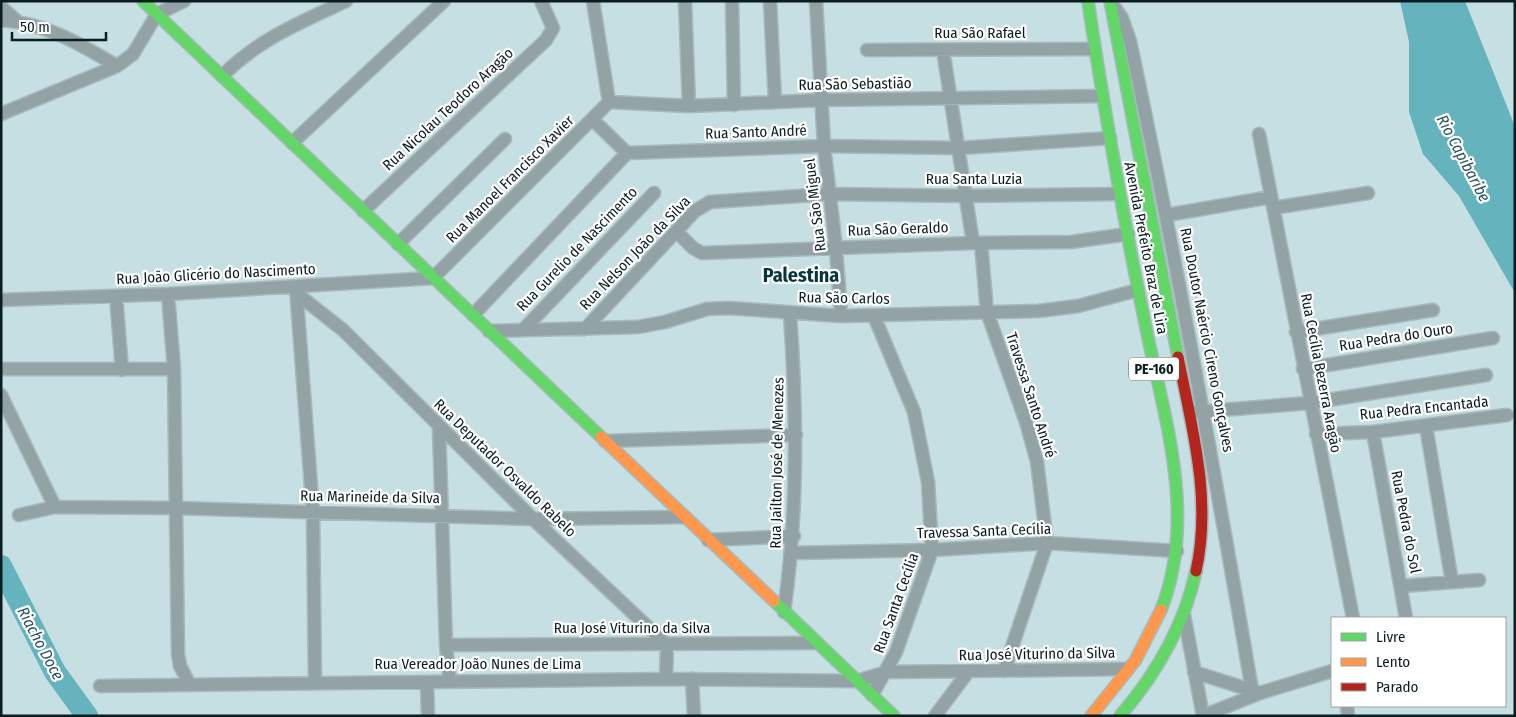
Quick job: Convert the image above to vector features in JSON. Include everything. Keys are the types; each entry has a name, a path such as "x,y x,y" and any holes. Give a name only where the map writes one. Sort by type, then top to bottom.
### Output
{"main road":[{"path":"143,1 894,716"},
{"name":"Avenida Prefeito Braz de Lira","path":"1088,1 1093,49 1110,138 1118,194 1128,234 1179,493 1177,551 1170,585 1154,627 1109,696 1091,716"},
{"name":"Avenida Prefeito Braz de Lira","path":"1110,2 1189,412 1203,497 1203,536 1196,577 1184,615 1170,649 1151,678 1120,716"}],"street":[{"path":"3,112 118,66 133,54 157,14 184,1"},
{"path":"222,76 240,58 264,41 346,1"},
{"path":"292,143 444,1"},
{"name":"Rua Nicolau Teodoro Aragão","path":"363,211 546,40 553,28 541,1"},
{"path":"593,1 609,102"},
{"path":"685,1 689,106"},
{"path":"732,1 734,105"},
{"path":"770,1 775,102"},
{"name":"Rua São Miguel","path":"816,1 824,146 836,248 841,316"},
{"name":"Rua Doutor Naércio Cireno Gonçalves","path":"1110,2 1122,18 1130,41 1167,215 1256,692"},
{"path":"1,7 17,22"},
{"path":"1,20 38,25 60,33 118,66"},
{"name":"Rua São Rafael","path":"867,50 1093,49"},
{"name":"Travessa Santo André","path":"943,50 967,196 977,243 987,312 1026,422 1037,462 1047,543 1004,671"},
{"name":"Rua São Sebastião","path":"609,102 689,106 821,100 951,100 1102,96"},
{"name":"Rua Manoel Francisco Xavier","path":"433,278 609,102"},
{"path":"473,315 627,153 592,120"},
{"name":"Rua Cecília Bezerra Aragão","path":"1259,134 1309,403 1352,617"},
{"name":"Rua Santo André","path":"627,153 824,146 960,148 1110,138"},
{"path":"398,244 505,139"},
{"name":"Rua Gurelio de Nascimento","path":"524,329 654,193"},
{"path":"1167,215 1368,193"},
{"name":"Rua Santa Luzia","path":"829,194 967,196 1118,194"},
{"name":"Rua Nelson João da Silva","path":"585,329 695,211 710,202 829,194"},
{"name":"Rua São Geraldo","path":"676,231 693,248 702,252 977,243 1071,242 1128,234"},
{"name":"Rua João Glicério do Nascimento","path":"1,300 296,289 433,278"},
{"path":"296,289 312,513 315,682"},
{"name":"Rua Deputador Osvaldo Rabelo","path":"296,289 343,330 439,427 667,644"},
{"name":"Rua São Carlos","path":"489,331 585,329 653,325 707,309 755,309 790,314 841,316 1057,310 1138,290"},
{"path":"168,294 174,369 178,654 180,666 190,685"},
{"path":"116,296 122,370"},
{"path":"1296,332 1433,310"},
{"name":"Rua Jaílton José de Menezes","path":"784,612 794,536 796,392 790,314"},
{"name":"Rua Santa Cecília","path":"872,695 887,672 896,652 932,550 928,482 914,412 874,316"},
{"name":"Rua Pedra do Ouro","path":"1303,369 1493,338"},
{"path":"1,370 174,369"},
{"path":"1189,412 1309,403 1486,375"},
{"path":"1,395 55,507"},
{"name":"Rua Pedra Encantada","path":"1316,434 1373,432 1507,415"},
{"path":"1426,426 1452,582"},
{"path":"439,427 446,645 450,682"},
{"name":"Rua Pedra do Sol","path":"1373,432 1402,586 1406,617"},
{"path":"605,441 796,435"},
{"name":"Rua Marineide da Silva","path":"19,515 55,507 176,508 534,519 685,517"},
{"path":"708,540 794,536"},
{"name":"Travessa Santa Cecília","path":"792,553 932,550 1047,543 1177,551"},
{"path":"1402,586 1479,580"},
{"path":"1184,615 1203,716 1256,692 1331,671"},
{"name":"Rua José Viturino da Silva","path":"446,645 817,643"},
{"path":"666,679 667,644"},
{"name":"Rua José Viturino da Silva","path":"857,681 887,672 1128,669"},
{"path":"934,716 968,672"},
{"path":"1194,672 1256,692"},
{"name":"Rua Vereador João Nunes de Lima","path":"100,686 666,679 857,681"},
{"path":"692,679 694,716"},
{"path":"427,682 428,716"}],"water":[{"name":"Rio Capibaribe","path":"1400,1 1465,1 1512,119 1515,127 1515,293 1459,196 1423,154 1409,112 1409,42"}],"waterway":[{"name":"Riacho Doce","path":"1,566 55,672 87,716"}],"traffic: fast":[{"path":"143,1 601,437"},
{"path":"1088,1 1121,202 1173,460 1176,490 1176,550 1161,610"},
{"path":"1110,1 1178,357"},
{"path":"1120,716 1146,683 1167,648 1184,611 1196,571"},
{"path":"774,601 894,716"}],"traffic: slow":[{"path":"601,437 774,601"},
{"path":"1091,716 1135,661 1161,610"}],"traffic: jam":[{"path":"1178,357 1194,437 1201,490 1202,517 1196,571"}],"district":[{"name":"Palestina","path":"801,275"}]}
